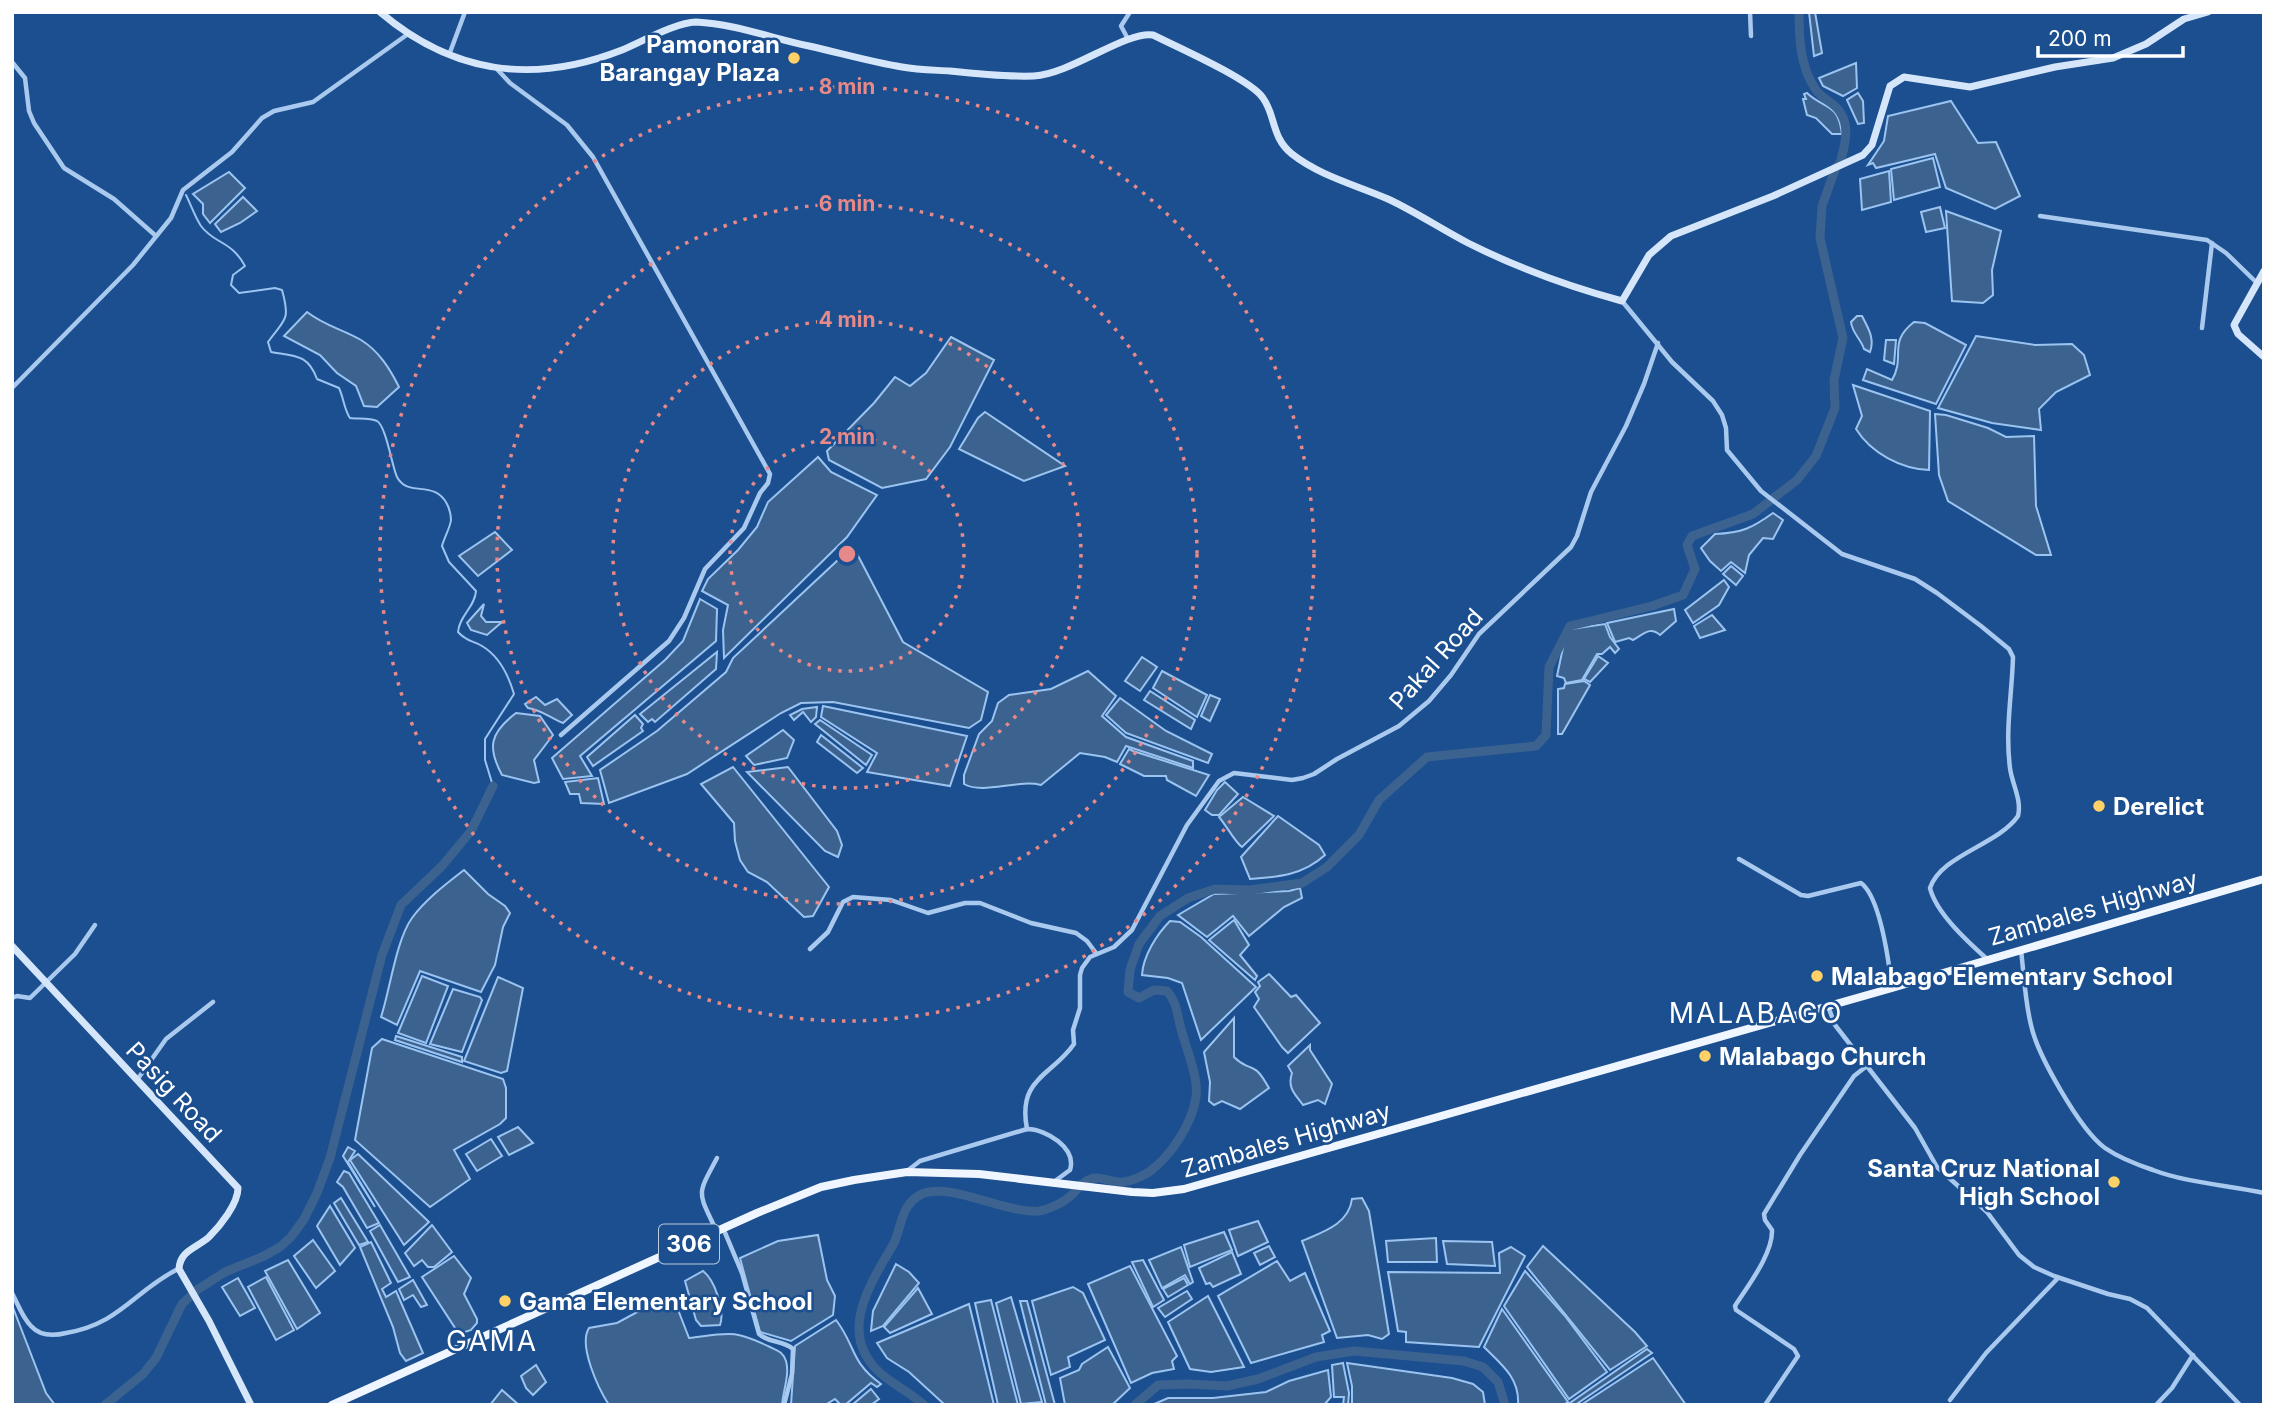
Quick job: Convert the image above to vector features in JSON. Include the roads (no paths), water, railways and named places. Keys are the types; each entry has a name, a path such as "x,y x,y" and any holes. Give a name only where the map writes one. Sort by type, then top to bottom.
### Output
{"main road":[{"name":"Zambales Highway","path":"332,1405 720,1229 821,1187 907,1172 979,1174 1065,1186 1153,1193 1195,1186 2264,879"}],"street":[{"path":"380,12 408,34 449,56 472,64 543,70 574,66 607,56 675,27 694,22 754,30 806,46 902,67 1036,76 1058,72 1129,40 1153,34 1240,80 1265,100 1273,126 1286,147 1317,171 1390,200 1467,242 1534,274 1622,301 1672,362 1713,401 1726,428 1727,450 1761,491 1842,554 1916,579 2009,649 2013,657 2007,735 2018,817 1945,868 1935,877 1930,888 1934,900 1951,922 1987,959"},
{"path":"449,56 465,12"},
{"path":"1129,40 1121,26 1130,12"},
{"path":"1750,12 1751,36"},
{"path":"1622,301 1649,255 1671,236 1863,155 1869,150 1890,86 1904,77 1970,87 2055,67 2113,58 2137,49 2184,19 2208,12"},
{"path":"12,388 120,279 172,218 183,190 232,152 262,118 274,111 313,102 408,34"},
{"path":"12,62 25,78 30,116 57,159 72,175 114,199 156,236"},
{"path":"495,67 510,83 567,125 593,157 770,474 768,483 760,493 744,528 705,569 684,618 669,641 561,735"},
{"path":"2040,216 2207,240 2227,253 2257,282"},
{"path":"2202,328 2212,243"},
{"path":"2264,271 2234,325 2238,334 2264,357"},
{"name":"Pakal Road","path":"1096,953 1114,947 1132,930 1187,825 1224,777 1234,773 1292,780 1303,778 1399,726 1429,701 1479,634 1566,554 1577,537 1597,481 1626,426 1658,343"},
{"path":"1738,859 1801,895 1808,896 1861,883 1877,914 1892,988"},
{"path":"810,949 828,932 843,902 853,897 891,900 928,913 965,903 979,903 1031,923 1076,933 1087,941 1096,953 1081,971 1080,1008 1073,1030 1074,1044 1040,1077 1030,1091 1024,1107 1027,1129"},
{"path":"12,998 30,998 75,954 95,925"},
{"name":"Pasig Road","path":"12,946 238,1188 238,1195 223,1218 208,1237 184,1254 179,1269"},
{"path":"2021,950 2030,1024 2035,1041 2072,1108 2095,1139 2106,1149 2153,1170 2264,1193"},
{"path":"137,1080 166,1039 213,1002"},
{"path":"1828,1006 1835,1025 1915,1128 1945,1176 1987,1212 2019,1255 2034,1267 2059,1278 2139,1303 2169,1329 2240,1405"},
{"path":"1765,1405 1798,1356 1794,1349 1736,1310 1735,1306 1749,1287 1773,1235 1764,1214 1854,1076 1868,1065"},
{"path":"907,1172 920,1161 1027,1129 1040,1130 1060,1143 1072,1164 1070,1170 1049,1184"},
{"path":"717,1158 701,1189 701,1195 742,1273 759,1334 764,1339 786,1344 793,1349 792,1374 784,1405"},
{"path":"12,1293 30,1325 41,1333 59,1335 91,1328 106,1321 162,1278 179,1269 200,1304 251,1405"},
{"path":"1950,1400 1986,1353 2059,1278"},
{"path":"2156,1405 2172,1388 2193,1355"}],"water":[{"path":"1809,12 1815,12 1822,53 1814,56"},
{"path":"1856,63 1857,88 1843,96 1823,86 1819,78"},
{"path":"1807,93 1834,111 1842,134 1832,134 1816,118 1807,115 1803,99 1806,99 1804,94"},
{"path":"1858,93 1863,101 1864,123 1858,124 1847,100"},
{"path":"1951,101 1978,143 1996,142 2020,196 1995,209 1946,188 1935,154 1876,168 1873,163 1868,165 1884,141 1888,116"},
{"path":"1933,158 1940,187 1894,200 1891,169"},
{"path":"1889,171 1891,202 1862,210 1860,179"},
{"path":"229,172 245,188 210,223 203,214 203,204 193,194"},
{"path":"243,197 257,211 221,232 215,224"},
{"path":"1940,207 1945,228 1926,232 1921,212"},
{"path":"1946,211 2001,231 1992,270 1993,295 1983,303 1952,301"},
{"path":"307,312 367,344 383,361 399,387 377,407 364,406 356,386 337,373 320,355 284,336"},
{"path":"1857,316 1862,316 1870,333 1870,352 1864,349 1852,326 1851,322"},
{"path":"1914,322 1925,323 1966,345 1936,404 1863,380 1867,369 1892,380 1898,364 1901,337"},
{"path":"1976,336 2035,345 2072,344 2084,355 2090,375 2056,392 2039,409 2041,430 1992,423 1938,408"},
{"path":"951,337 994,360 950,447 926,479 882,488 829,460 827,451 874,403 895,377 910,386 926,373"},
{"path":"1886,340 1896,340 1894,364 1884,360"},
{"path":"1853,385 1930,411 1929,470 1898,463 1878,452 1862,438 1856,429 1862,416"},
{"path":"985,412 1065,466 1024,481 959,449 978,418"},
{"path":"1935,414 1988,428 2006,437 2034,436 2036,506 2051,555 2036,555 1948,501 1939,475"},
{"path":"818,457 831,472 877,495 847,537 724,658 723,630 728,605 702,591 708,579 757,527 768,502"},
{"path":"1773,513 1783,520 1773,539 1763,538 1749,555 1745,573 1731,562 1721,571 1701,548 1715,534 1746,529"},
{"path":"495,532 512,550 478,576 459,556"},
{"path":"853,546 903,642 988,692 981,720 969,728 833,702 801,703 687,774 609,803 600,770 657,731 726,672 733,658"},
{"path":"1731,566 1743,576 1736,585 1723,574"},
{"path":"1724,580 1729,587 1719,605 1693,623 1685,610"},
{"path":"700,599 717,609 716,641 580,756 592,776 563,779 552,758 665,660 683,641"},
{"path":"484,604 481,616 486,622 502,622 487,635 471,630 467,623"},
{"path":"1674,609 1676,621 1660,635 1650,631 1633,640 1629,638 1615,642 1607,623"},
{"path":"1712,615 1725,630 1700,638 1694,626"},
{"path":"1605,624 1619,649 1615,653 1610,647 1602,654 1597,654 1582,680 1566,683 1564,678 1557,676 1565,638 1571,629"},
{"path":"717,652 716,669 655,722 652,719 648,722 640,714"},
{"path":"1598,656 1608,663 1590,682 1584,679"},
{"path":"1142,657 1157,667 1140,691 1125,681"},
{"path":"1088,671 1116,696 1102,716 1126,737 1193,761 1193,768 1126,746 1117,762 1080,753 1041,785 981,788 964,784 964,775 979,734 992,721 998,703 1009,695 1051,689"},
{"path":"1162,671 1207,695 1197,717 1153,688"},
{"path":"1584,681 1590,685 1562,734 1558,734 1558,689 1564,688 1565,684"},
{"path":"1150,691 1195,720 1191,729 1144,700"},
{"path":"1210,695 1220,699 1210,721 1201,716"},
{"path":"536,697 545,705 557,699 572,715 563,723 528,708 525,704"},
{"path":"1120,698 1166,731 1212,754 1208,763 1126,733 1106,715"},
{"path":"823,706 967,736 950,786 867,772 877,753 821,717"},
{"path":"817,707 816,717 811,722 803,712 794,720 790,715 802,709"},
{"path":"516,713 540,716 553,735 534,760 539,782 502,775 494,756 496,734"},
{"path":"635,715 643,724 643,731 593,766 587,757"},
{"path":"820,720 872,755 866,765 815,724"},
{"path":"783,730 794,740 787,758 754,765 746,756"},
{"path":"821,735 863,768 857,773 817,742"},
{"path":"1129,749 1209,775 1196,796 1167,780 1166,776 1144,776 1120,764"},
{"path":"733,767 829,887 813,916 804,917 767,882 748,872 740,860 734,823 701,784"},
{"path":"788,767 837,831 842,845 838,857 825,851 747,772"},
{"path":"598,778 604,804 581,803 579,794 570,794 565,782"},
{"path":"1225,782 1238,794 1219,815 1212,815 1205,810"},
{"path":"1243,797 1274,816 1242,847 1219,817"},
{"path":"1278,816 1319,845 1325,855 1299,871 1250,879 1241,857"},
{"path":"464,870 510,913 503,927 495,965 481,992 420,971 397,1025 381,1017 406,927 436,892"},
{"path":"1300,888 1302,898 1284,907 1249,936 1233,916 1207,937 1178,915 1214,894 1289,891"},
{"path":"1234,920 1249,945 1240,955 1257,976 1255,980 1209,940"},
{"path":"1170,921 1180,922 1201,937 1256,987 1201,1040 1182,983 1168,978 1142,975 1152,946"},
{"path":"1269,974 1291,997 1296,995 1320,1023 1288,1053 1254,1007 1259,999 1255,992 1260,986 1258,982"},
{"path":"422,976 448,986 426,1043 398,1033"},
{"path":"498,977 523,988 507,1071 501,1073 464,1061"},
{"path":"453,989 482,1000 462,1052 430,1044"},
{"path":"1234,1018 1234,1057 1259,1072 1269,1088 1240,1109 1222,1101 1214,1105 1209,1101 1210,1082 1204,1052"},
{"path":"396,1036 462,1057 462,1062 395,1040"},
{"path":"382,1039 503,1079 506,1088 506,1118 454,1150 470,1179 430,1207 355,1140 372,1048"},
{"path":"1310,1045 1310,1050 1332,1084 1325,1104 1318,1100 1303,1105 1291,1087 1292,1073 1288,1066"},
{"path":"518,1127 533,1143 509,1155 498,1137"},
{"path":"491,1139 502,1156 477,1171 466,1154"},
{"path":"348,1147 355,1151 348,1162 375,1207 343,1156"},
{"path":"358,1154 429,1222 404,1245 350,1160"},
{"path":"344,1171 349,1173 379,1223 367,1228 343,1187 337,1182"},
{"path":"341,1198 368,1242 359,1245 334,1203"},
{"path":"1362,1198 1369,1211 1389,1334 1382,1339 1368,1335 1337,1338 1302,1241 1334,1226 1346,1215 1352,1199"},
{"path":"330,1206 355,1248 340,1265 317,1226"},
{"path":"1258,1221 1268,1242 1238,1256 1229,1230"},
{"path":"380,1225 410,1277 398,1282 370,1231"},
{"path":"432,1225 452,1252 434,1267 428,1267 422,1260 414,1266 405,1253"},
{"path":"1224,1232 1232,1250 1190,1267 1184,1245"},
{"path":"818,1235 827,1280 835,1296 833,1315 791,1341 760,1332 740,1258 778,1241"},
{"path":"1436,1238 1437,1262 1388,1262 1386,1241"},
{"path":"313,1240 335,1271 316,1288 294,1256"},
{"path":"1443,1241 1492,1242 1495,1266 1447,1264"},
{"path":"371,1242 391,1283 382,1289 386,1297 396,1291 423,1353 406,1361 400,1353 393,1327 360,1247"},
{"path":"1269,1246 1275,1257 1260,1265 1254,1253"},
{"path":"1543,1246 1647,1346 1610,1370 1527,1267"},
{"path":"1181,1247 1193,1282 1190,1284 1185,1275 1162,1288 1149,1260"},
{"path":"1511,1247 1525,1256 1479,1347 1406,1342 1406,1332 1398,1331 1388,1272 1500,1273 1499,1253"},
{"path":"1232,1252 1241,1274 1213,1287 1210,1283 1206,1284 1199,1268"},
{"path":"454,1256 471,1278 464,1294 477,1319 471,1330 459,1334 422,1277"},
{"path":"288,1260 320,1313 297,1329 265,1271"},
{"path":"1143,1260 1164,1300 1153,1307 1132,1262"},
{"path":"1277,1261 1290,1281 1305,1273 1330,1331 1322,1335 1324,1342 1251,1363 1218,1296"},
{"path":"896,1264 909,1272 919,1283 883,1326 871,1331 873,1311"},
{"path":"1130,1266 1177,1356 1172,1361 1174,1369 1152,1373 1131,1383 1088,1284"},
{"path":"703,1271 718,1296 720,1325 701,1326 696,1320 685,1281"},
{"path":"1525,1271 1565,1316 1607,1372 1569,1399 1504,1306"},
{"path":"266,1277 294,1330 276,1340 248,1287"},
{"path":"238,1278 255,1308 240,1316 222,1287"},
{"path":"1184,1278 1188,1285 1168,1297 1163,1289"},
{"path":"413,1280 427,1305 421,1307 413,1295 404,1300 399,1289"},
{"path":"1073,1287 1083,1293 1105,1340 1068,1357 1070,1367 1051,1375 1032,1301"},
{"path":"918,1288 932,1314 890,1333 884,1327"},
{"path":"1187,1291 1192,1299 1165,1317 1158,1308"},
{"path":"1208,1296 1244,1367 1211,1372 1190,1369 1168,1322"},
{"path":"1011,1297 1042,1402 1021,1404 996,1303"},
{"path":"991,1300 1018,1405 998,1405 975,1303"},
{"path":"1020,1301 1027,1301 1055,1405 1046,1405"},
{"path":"675,1302 689,1338 739,1335 758,1341 782,1354 787,1371 782,1405 609,1405 595,1378 588,1355 586,1335 589,1328 617,1323 641,1310"},
{"path":"969,1304 994,1405 945,1405 909,1372 887,1358 877,1343"},
{"path":"12,1305 46,1393 55,1405 12,1405"},
{"path":"1502,1309 1568,1402 1563,1405 1518,1405 1513,1379 1484,1347"},
{"path":"836,1320 858,1361 881,1384 877,1387 871,1383 845,1405 835,1399 825,1405 791,1405 795,1346"},
{"path":"1108,1347 1130,1388 1112,1405 1065,1405 1060,1378 1079,1370 1082,1364"},
{"path":"1647,1349 1652,1353 1575,1405 1567,1405"},
{"path":"1653,1358 1686,1405 1581,1405"},
{"path":"1343,1363 1349,1393 1348,1405 1343,1405 1344,1397 1334,1397 1332,1365"},
{"path":"1347,1363 1452,1378 1473,1384 1483,1392 1485,1405 1352,1405 1352,1386"},
{"path":"536,1365 546,1382 533,1395 526,1388 521,1376"},
{"path":"1328,1370 1331,1397 1324,1405 1152,1405 1168,1398 1213,1398 1266,1392 1289,1381"},
{"path":"871,1389 879,1399 871,1405 852,1405"},
{"path":"502,1390 519,1405 490,1405"}],"waterway":[{"path":"924,1405 885,1377 870,1362 862,1346 859,1329 866,1295 893,1245 905,1211 913,1200 931,1192 945,1192 1010,1208 1039,1211 1065,1200 1093,1178 1124,1182 1146,1174 1165,1157 1190,1118 1196,1097 1194,1072 1175,1004 1167,991 1154,990 1139,998 1128,992 1130,970 1139,944 1160,916 1188,898 1215,889 1250,890 1302,883 1327,867 1359,835 1379,800 1427,757 1536,746 1546,735 1549,667 1570,626 1652,606 1683,595 1695,569 1687,545 1692,536 1753,514 1797,480 1816,456 1835,408 1834,380 1843,338 1820,238 1822,206 1836,167 1840,164 1846,131 1840,112 1819,93 1807,72 1800,42 1799,12"},
{"path":"186,195 201,226 234,251 245,266 233,275 231,285 239,293 275,288 282,290 286,314 268,342 271,352 300,358 309,365 317,379 339,388 350,418 374,420 380,424 397,477 402,483 408,487 435,492 447,504 451,520 442,546 449,562 476,591 458,632 493,655 506,674 514,694 485,739 485,760 493,786"},
{"path":"105,1405 143,1374 156,1358 182,1304 197,1290 225,1272 280,1247 304,1219 330,1158 382,955 401,905 442,866 471,831 493,786"},
{"path":"1135,1405 1158,1385 1227,1386 1258,1379 1316,1357 1354,1351 1464,1361 1483,1367 1498,1382 1505,1405"}],"place":[{"name":"Pamonoran Barangay Plaza","path":"794,58"},
{"name":"Derelict","path":"2099,806"},
{"name":"Malabago Elementary School","path":"1817,976"},
{"name":"Malabago Church","path":"1705,1056"},
{"name":"Santa Cruz National High School","path":"2114,1182"},
{"name":"Gama Elementary School","path":"505,1301"}],"district":[{"name":"MALABAGO","path":"1756,1013"},
{"name":"GAMA","path":"492,1341"}]}
